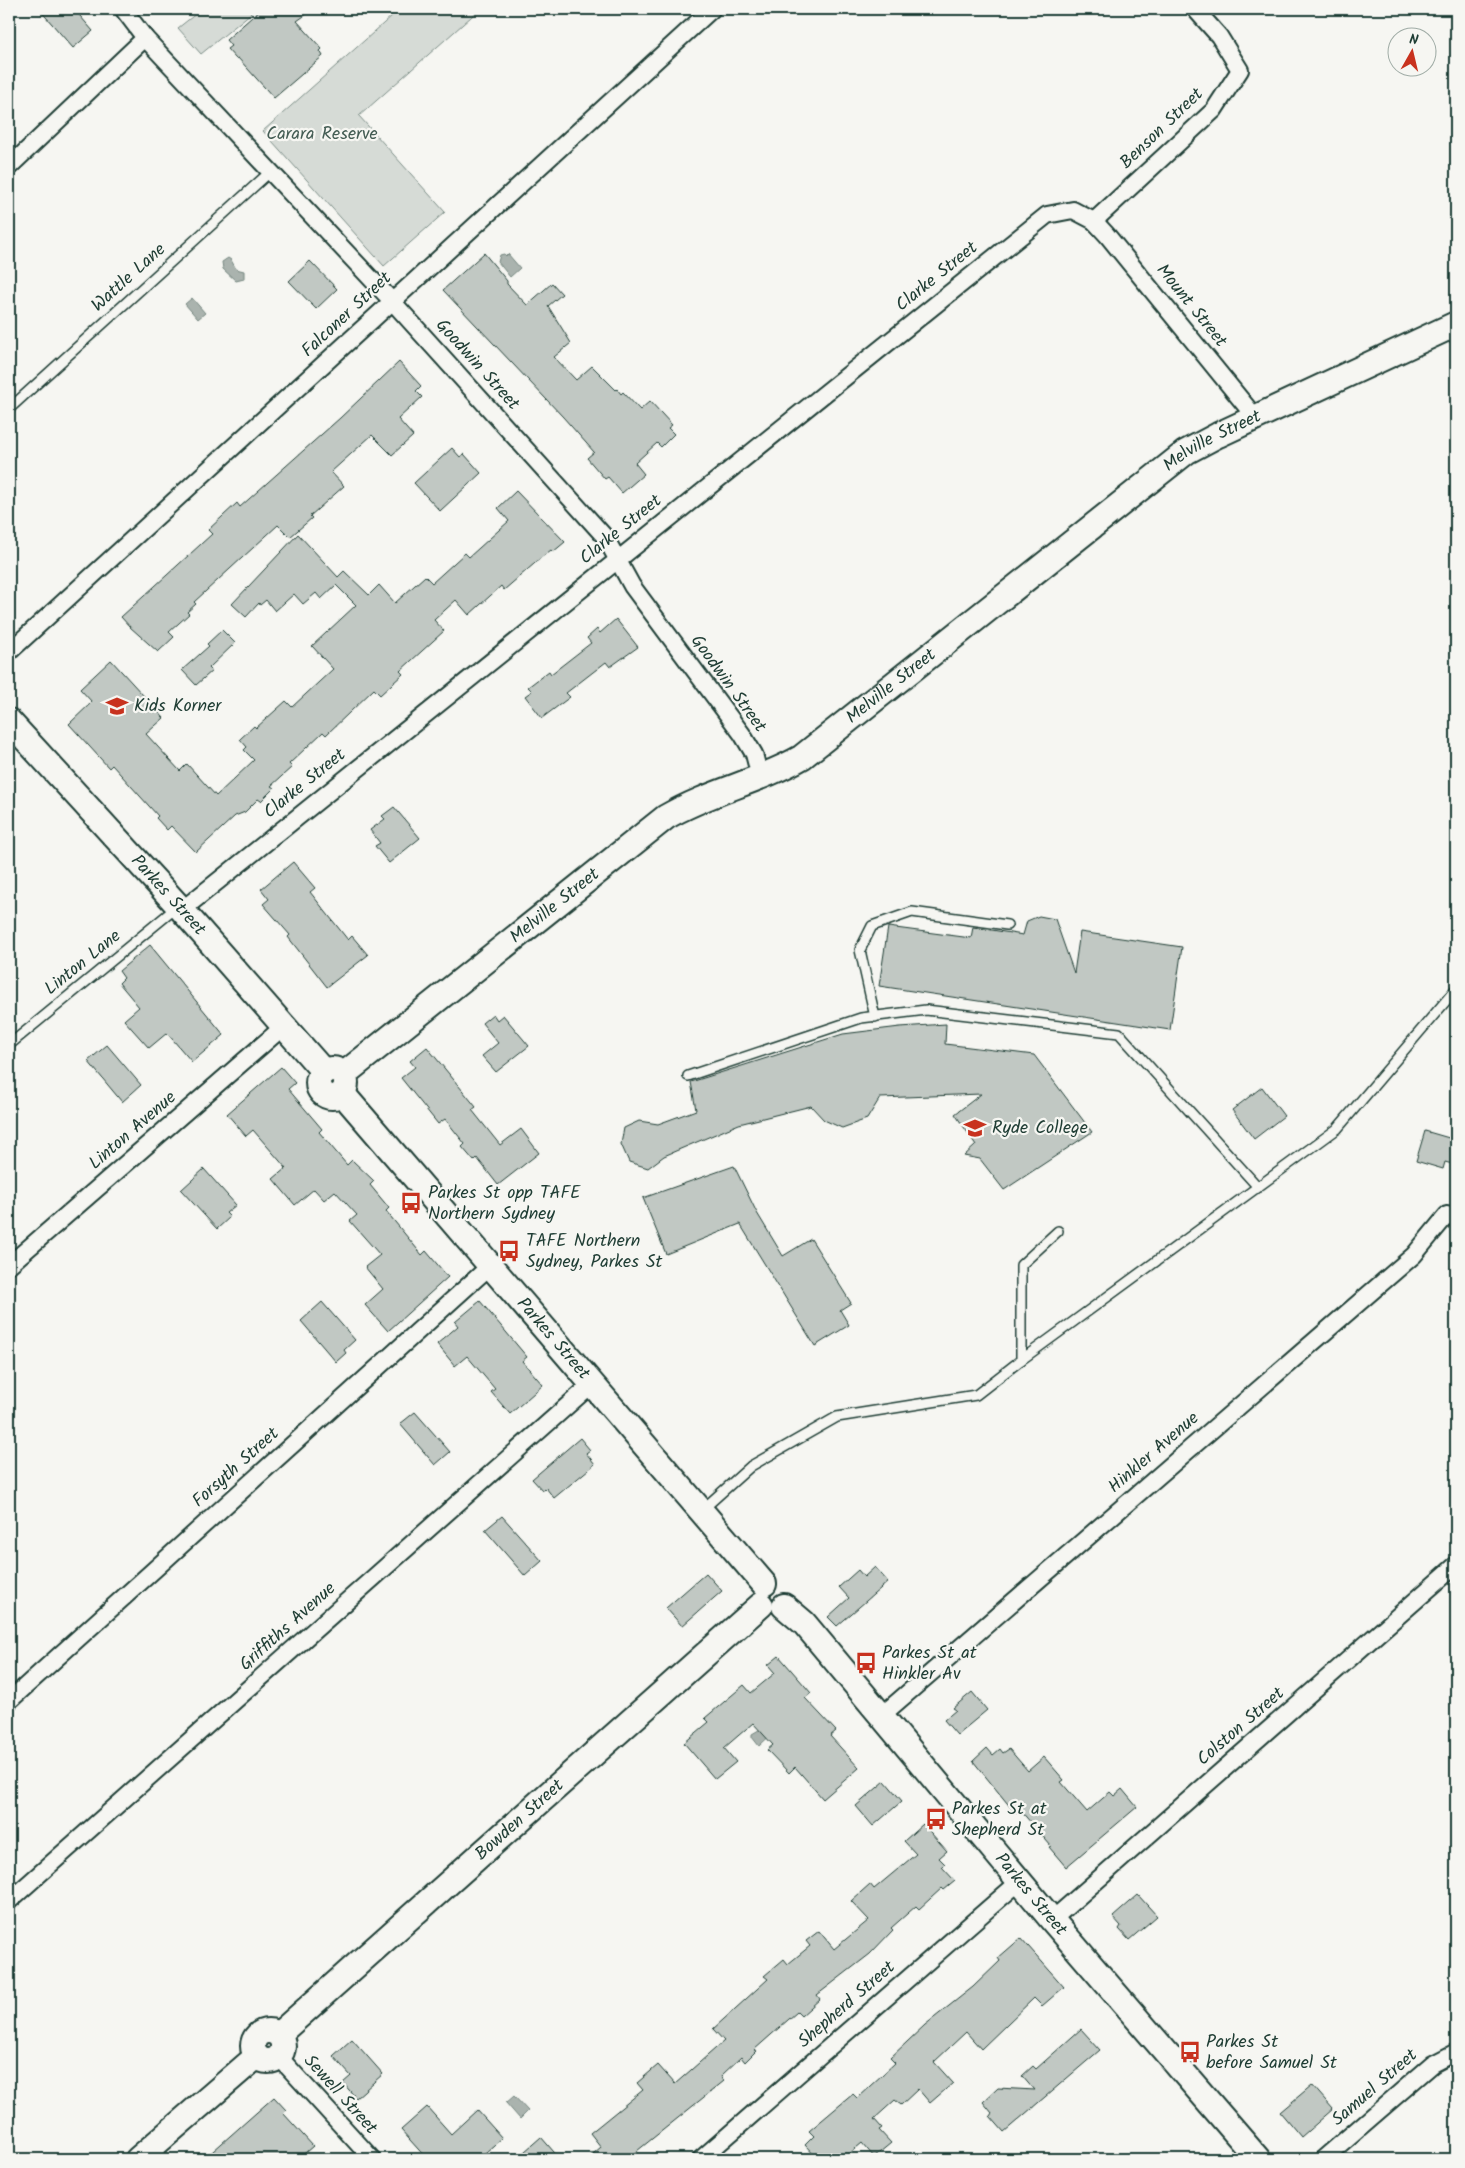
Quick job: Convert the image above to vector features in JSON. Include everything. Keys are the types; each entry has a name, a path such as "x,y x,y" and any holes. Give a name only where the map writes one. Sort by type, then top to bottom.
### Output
{"street":[{"name":"Goodwin Street","path":"123,9 145,38 392,301 605,537 632,586 742,734 754,754 760,777"},
{"name":"Falconer Street","path":"9,652 712,9"},
{"name":"Benson Street","path":"1094,222 1214,110 1240,70 1219,36 1195,9"},
{"path":"9,167 145,38"},
{"name":"Clarke Street","path":"180,908 1047,215 1073,210 1094,222"},
{"name":"Mount Street","path":"1094,222 1107,235 1255,417"},
{"name":"Melville Street","path":"336,1080 666,817 710,794 782,768 802,756 1186,452 1255,417 1456,324"},
{"name":"Parkes Street","path":"9,721 180,908 283,1028 336,1080 491,1265 702,1510 770,1598 804,1623 1052,1920 1258,2159"},
{"name":"Linton Avenue","path":"9,1265 283,1028"},
{"name":"Hinkler Avenue","path":"881,1716 1414,1255 1447,1215"},
{"name":"Forsyth Street","path":"9,1701 491,1265"},
{"name":"Griffiths Avenue","path":"9,1901 593,1383"},
{"name":"Colston Street","path":"1052,1920 1456,1564"},
{"name":"Bowden Street","path":"138,2159 271,2049 770,1598"},
{"name":"Shepherd Street","path":"701,2159 1020,1881"},
{"name":"Sewell Street","path":"271,2049 372,2159"},
{"name":"Samuel Street","path":"1323,2159 1433,2064 1456,2052"}],"lane":[{"name":"Wattle Lane","path":"9,409 271,171"},
{"name":"Linton Lane","path":"9,1045 180,908"},
{"path":"875,1017 860,950 872,926 912,912 1007,925"},
{"path":"702,1510 751,1466 837,1417 976,1395 1337,1129 1456,989"},
{"path":"688,1076 861,1018 926,1010 1119,1033 1258,1187"},
{"path":"1021,1360 1021,1265 1058,1231"}],"green space":[{"path":"202,9 256,9 201,54 178,28"},
{"name":"Carara Reserve","path":"389,9 480,9 359,116 445,212 384,266 263,131 393,15"}],"shaded area":[{"path":"504,254 506,256 508,254 520,268 510,277 498,262 500,255"},
{"path":"228,258 236,269 244,271 244,279 236,281 223,269 222,262"},
{"path":"192,298 205,313 198,319 185,304"},
{"path":"764,1727 777,1729 759,1746 752,1737 752,1734"},
{"path":"514,2096 528,2111 520,2119 506,2103"}],"building":[{"path":"39,9 74,9 93,31 73,48"},
{"path":"261,9 314,9 297,21 322,49 320,51 323,56 274,98 238,58 236,59 227,49 231,46 226,40"},
{"path":"484,253 507,281 507,284 527,305 552,283 562,294 548,306 571,343 554,357 576,380 592,366 616,390 621,394 623,392 640,410 650,401 672,425 668,428 674,434 661,447 657,443 635,463 644,474 622,493 608,477 605,479 587,458 594,452 443,290"},
{"path":"310,261 337,289 316,309 289,281"},
{"path":"399,362 421,386 416,391 422,397 398,419 413,436 392,455 372,435 331,472 344,486 310,516 312,518 290,537 278,525 194,602 196,604 187,612 189,614 169,632 174,637 158,652 130,627 121,617 212,534 208,530 237,503 240,507 340,418"},
{"path":"452,448 460,457 464,454 481,473 440,511 414,483"},
{"path":"516,491 565,542 553,552 551,550 542,557 504,590 501,586 469,615 456,600 434,620 444,631 400,671 403,674 380,695 374,689 326,735 323,732 289,764 292,767 271,786 274,788 261,801 258,799 245,812 235,816 196,852 171,826 167,830 156,818 158,816 112,765 109,768 69,724 92,702 80,689 111,660 164,718 146,734 180,771 187,764 216,796 254,760 244,750 247,747 240,739 254,726 256,728 286,701 292,707 333,669 312,646 356,605 336,585 321,599 316,593 303,604 294,594 275,611 266,600 260,605 259,603 246,617 232,604 298,534 338,577 344,571 369,595 379,585 395,603 425,576 432,583 465,553 469,557 509,521 498,508"},
{"path":"616,619 638,647 610,667 606,662 566,693 570,697 542,718 525,696 532,691 528,687 549,671 551,674 591,643 587,638 597,629 600,633"},
{"path":"222,630 235,643 209,668 212,671 196,685 182,670 209,646 207,644"},
{"path":"394,807 420,838 389,863 375,846 380,843 370,830 385,819 382,816"},
{"path":"293,862 315,888 310,892 348,940 352,936 368,955 327,987 288,937 290,935 263,904 269,899 261,889"},
{"path":"1039,916 1055,919 1074,973 1080,932 1182,947 1170,1030 879,986 888,927 971,938 973,927 1023,935 1027,921"},
{"path":"150,945 224,1035 192,1062 167,1033 149,1048 124,1020 139,1007 119,983 124,978 119,971"},
{"path":"493,1014 497,1020 503,1015 529,1046 496,1072 482,1056 498,1043 482,1023"},
{"path":"946,1024 945,1044 1034,1055 1092,1132 1004,1190 980,1159 964,1156 976,1145 955,1114 981,1094 880,1098 867,1119 842,1128 824,1120 811,1106 739,1124 664,1156 648,1168 629,1162 621,1144 624,1128 639,1121 658,1124 696,1110 691,1082 843,1034"},
{"path":"107,1045 141,1085 122,1102 88,1061"},
{"path":"427,1047 476,1107 472,1110 500,1145 521,1129 539,1153 498,1185 477,1158 474,1161 462,1147 465,1144 445,1119 438,1124 401,1078 415,1067 410,1061"},
{"path":"281,1067 295,1083 288,1089 322,1129 319,1132 347,1165 352,1160 374,1181 370,1185 389,1208 386,1211 422,1255 426,1251 448,1277 388,1331 365,1305 383,1289 365,1267 380,1255 350,1221 357,1215 335,1191 324,1200 314,1189 295,1205 273,1179 286,1168 253,1130 246,1136 227,1114"},
{"path":"1262,1087 1284,1116 1254,1139 1232,1110"},
{"path":"1425,1131 1456,1140 1456,1165 1445,1162 1443,1169 1416,1161"},
{"path":"734,1166 757,1213 783,1256 811,1239 851,1303 840,1310 849,1325 815,1346 740,1224 666,1254 643,1198"},
{"path":"204,1169 236,1205 226,1213 230,1217 217,1229 181,1190"},
{"path":"480,1301 527,1357 522,1361 543,1385 510,1414 491,1392 495,1389 467,1356 455,1366 437,1344 458,1326 455,1322"},
{"path":"322,1302 355,1340 344,1350 346,1353 336,1362 301,1321"},
{"path":"415,1412 450,1452 435,1465 400,1424"},
{"path":"580,1438 590,1450 586,1453 595,1464 554,1498 546,1488 543,1491 532,1479"},
{"path":"502,1516 542,1561 525,1576 485,1530"},
{"path":"875,1567 888,1582 837,1626 828,1617 849,1598 839,1587 858,1570 864,1577"},
{"path":"706,1573 722,1591 682,1626 666,1608"},
{"path":"779,1656 811,1693 805,1698 836,1731 830,1736 859,1768 823,1799 795,1767 789,1773 767,1750 773,1745 753,1723 724,1748 736,1762 715,1779 684,1743 709,1722 705,1718 744,1685 751,1693 775,1673 768,1665"},
{"path":"972,1692 987,1710 957,1735 944,1720 956,1710 953,1708"},
{"path":"987,1748 993,1755 1000,1749 1003,1753 1009,1749 1028,1771 1044,1757 1064,1780 1061,1782 1087,1812 1110,1792 1114,1796 1122,1789 1137,1807 1066,1867 1049,1847 1051,1846 1020,1810 1016,1814 973,1761"},
{"path":"885,1781 902,1801 873,1826 856,1806"},
{"path":"923,1824 947,1851 939,1858 945,1864 942,1867 955,1881 944,1890 942,1888 919,1909 916,1906 891,1928 893,1930 870,1954 817,1995 820,1999 801,2016 797,2012 754,2050 756,2051 745,2062 741,2057 721,2076 724,2081 627,2159 587,2159 601,2147 590,2133 643,2090 637,2083 658,2065 675,2084 724,2041 713,2029 768,1979 764,1976 784,1959 788,1964 810,1946 806,1941 819,1931 834,1949 869,1920 851,1901 870,1884 874,1889 916,1854 904,1841"},
{"path":"1138,1895 1157,1916 1129,1940 1119,1929 1121,1926 1113,1917"},
{"path":"1021,1938 1064,1987 1042,2006 1034,1998 981,2049 966,2032 934,2062 953,2083 930,2103 918,2089 901,2105 895,2100 874,2119 882,2128 879,2130 891,2143 874,2157 862,2143 843,2159 818,2159 805,2145 814,2136 809,2131 853,2094 857,2098 895,2063 890,2058 925,2025 973,1987 1000,1961 998,1958"},
{"path":"1081,2029 1100,2050 1004,2132 990,2116 992,2113 983,2102 998,2088 1034,2090 1022,2076 1033,2066 1036,2069"},
{"path":"352,2039 383,2074 356,2098 343,2083 351,2076 333,2056"},
{"path":"1312,2085 1333,2109 1301,2137 1280,2112"},
{"path":"274,2097 286,2110 283,2113 313,2146 298,2159 204,2159"},
{"path":"427,2107 451,2134 477,2110 502,2138 478,2159 427,2159 401,2130"},
{"path":"541,2137 560,2159 516,2159"}],"place":[{"name":"Kids Korner","path":"117,706"},
{"name":"Ryde College","path":"975,1128"},
{"name":"Parkes St opp TAFE Northern Sydney","path":"411,1203"},
{"name":"TAFE Northern Sydney, Parkes St","path":"509,1251"},
{"name":"Parkes St at Hinkler Av","path":"866,1663"},
{"name":"Parkes St at Shepherd St","path":"936,1819"},
{"name":"Parkes St before Samuel St","path":"1190,2052"}]}
